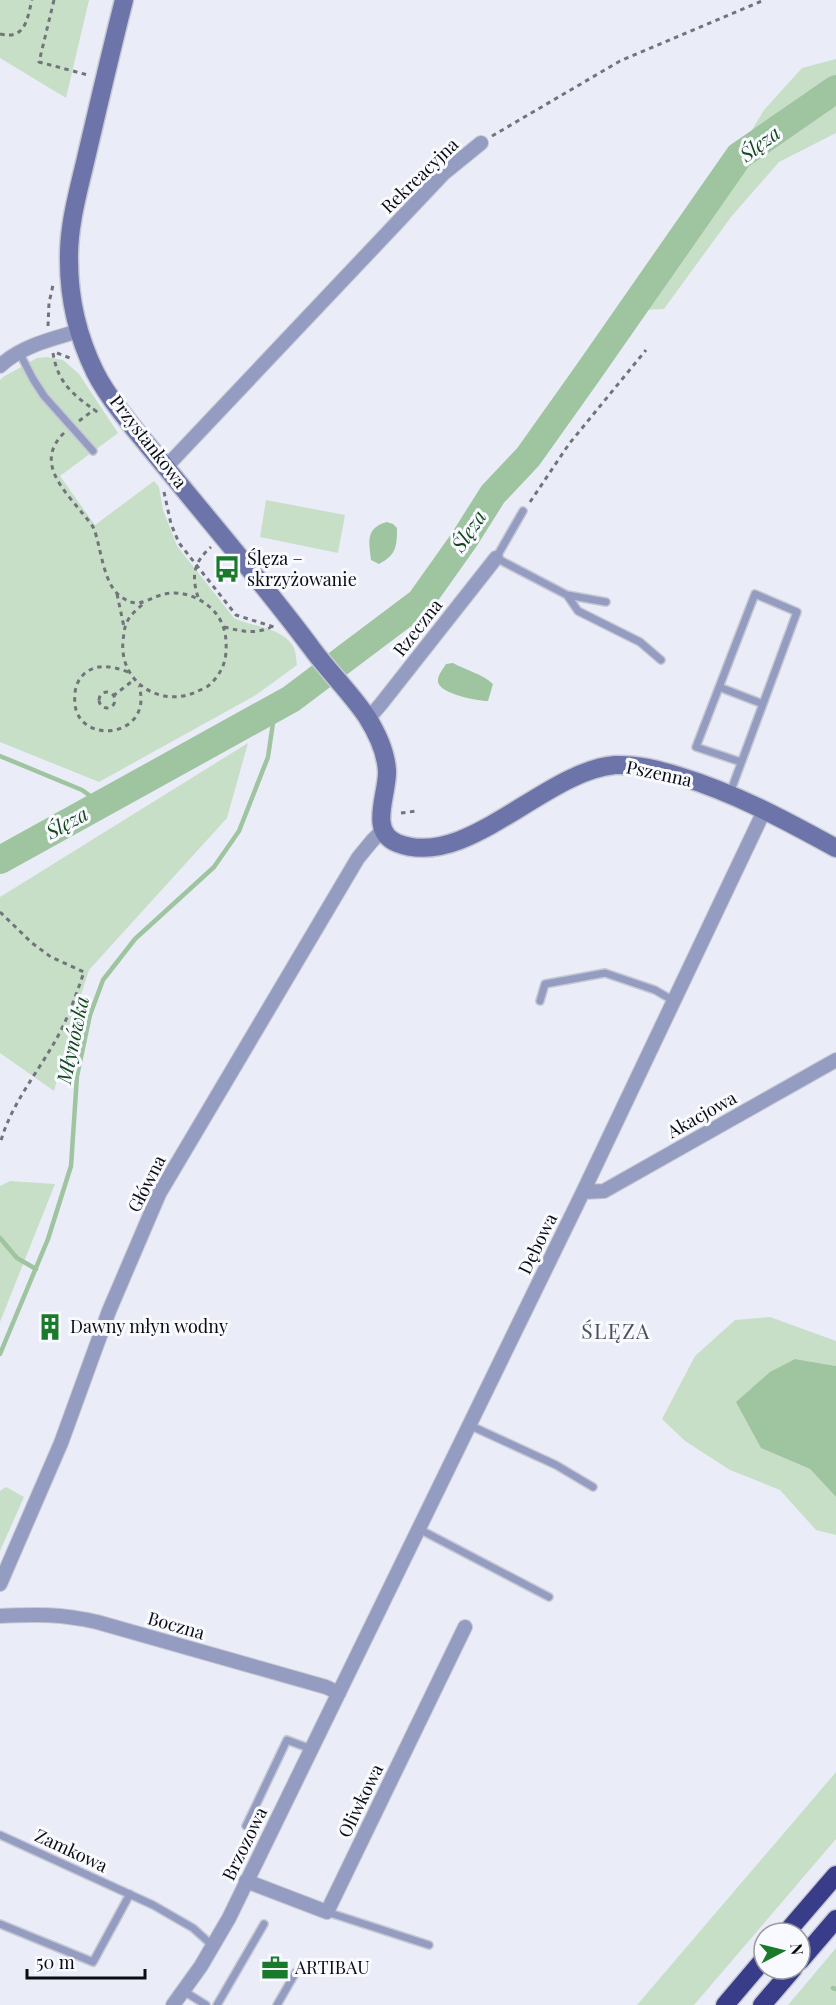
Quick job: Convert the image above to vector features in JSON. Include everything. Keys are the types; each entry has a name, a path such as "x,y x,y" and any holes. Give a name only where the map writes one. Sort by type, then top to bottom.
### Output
{"highway":[{"path":"796,1921 836,1875"},
{"path":"812,1947 836,1919"},
{"path":"725,2005 752,1973"},
{"path":"762,2005 783,1981"}],"street":[{"name":"Przystankowa","path":"124,0 70,234 70,284 79,331 97,376 126,416 164,476 280,624 314,652 368,719 380,744 387,769 387,783 380,817 383,830"},
{"name":"Rekreacyjna","path":"164,476 444,173 481,143"},
{"path":"0,366 19,352 50,339 79,331"},
{"name":"Rzeczna","path":"368,719 496,558"},
{"name":"Pszenna","path":"383,830 396,842 415,847 438,846 461,840 569,779 598,768 618,765 662,771 730,793 765,809 836,848"},
{"name":"Dębowa","path":"339,1693 583,1192 765,809"},
{"name":"Główna","path":"0,1584 61,1443 109,1311 159,1194 358,858 383,830"},
{"name":"Akacjowa","path":"583,1192 604,1191 836,1060"},
{"name":"Boczna","path":"0,1616 68,1615 326,1687 339,1693"},
{"name":"Oliwkowa","path":"327,1912 465,1627"},
{"name":"Brzozowa","path":"173,2005 213,1946 339,1693"},
{"path":"246,1881 327,1912"}],"lane":[{"path":"19,352 33,379 93,451"},
{"path":"523,511 496,558 567,595 606,602"},
{"path":"730,793 797,612 755,594 696,747 741,762"},
{"path":"567,595 578,611 640,642 661,660"},
{"path":"719,687 763,704"},
{"path":"540,1001 545,984 605,973 655,990 674,1001"},
{"path":"469,1425 556,1465 593,1486"},
{"path":"419,1529 549,1597"},
{"path":"246,1826 287,1740 311,1749"},
{"name":"Zamkowa","path":"0,1835 153,1905 193,1928 213,1946"},
{"path":"0,1924 93,1962 130,1894"},
{"path":"327,1912 429,1945"},
{"path":"216,2005 264,1924"},
{"path":"278,2005 296,1972"},
{"path":"182,1990 207,2005"}],"path":[{"path":"0,34 12,35 26,26 32,0"},
{"path":"54,0 39,62 91,76"},
{"name":"Rekreacyjna","path":"481,143 620,61 764,0"},
{"path":"523,511 569,444 646,350"},
{"path":"53,353 55,366 63,382 75,397 104,417"},
{"path":"104,403 60,437 52,448 51,458 52,468 60,486 94,527 104,568 117,594 124,630 122,647 125,665 139,685 160,696 170,698 186,696 208,686 223,669 226,652 224,627 218,615 198,598 175,593 159,596 144,603 129,619 124,630"},
{"path":"164,476 171,524 179,543 196,565 236,615 280,624"},
{"path":"198,598 195,587 196,565 212,546"},
{"path":"117,594 136,603 144,603"},
{"path":"224,627 251,633 280,624"},
{"path":"129,673 105,666 92,668 81,676 75,688 74,701 78,714 86,724 98,730 111,732 124,728 134,720 140,708 139,685"},
{"path":"114,696 135,680"},
{"path":"109,692 114,696 111,706 105,707 100,704 99,698 103,693 109,692"},
{"path":"401,813 417,811"},
{"path":"0,912 32,943 51,957 84,972 64,1025 15,1106 0,1144"}],"shaded area":[{"path":"0,0 89,0 66,98 0,58"},
{"path":"836,59 836,133 779,162 731,217 664,309 643,310 764,110 802,68"},
{"path":"37,358 63,360 79,374 118,433 60,476 95,525 154,481 159,487 163,510 177,546 234,618 274,631 288,640 294,648 297,665 256,695 99,782 0,742 0,380"},
{"path":"266,500 345,515 338,553 260,537"},
{"path":"387,522 397,528 396,545 392,554 379,564 371,560 370,536 375,528"},
{"path":"453,663 484,677 493,684 488,701 460,696 440,686 438,680 440,673 446,664"},
{"path":"248,743 227,818 89,970 54,1091 0,1053 0,897"},
{"path":"10,1181 55,1184 0,1322 0,1186"},
{"path":"770,1317 836,1341 836,1366 795,1359 761,1448 810,1469 836,1497 836,1535 816,1530 780,1490 730,1470 685,1441 662,1419 695,1356 735,1320"},
{"path":"795,1359 836,1366 836,1497 810,1469 761,1448 736,1402 770,1372"},
{"path":"6,1487 24,1497 0,1551 0,1491"},
{"path":"836,1772 836,1839 766,1921 752,1921 752,1937 694,2005 637,2005"},
{"path":"836,1948 836,2005 788,2005 808,1981 812,1981 812,1976"}],"waterway":[{"name":"Ślęza","path":"0,860 291,699 420,602 493,494 528,457 739,156 836,89"},
{"name":"Młynówka","path":"0,1354 48,1239 71,1166 77,1076 90,1015 103,980 135,939 214,867 239,831 268,757 275,709"},
{"path":"0,756 82,790 100,803"},
{"path":"0,1238 17,1258 36,1269"}],"place":[{"name":"Ślęza – skrzyżowanie","path":"227,569"},
{"name":"Dawny młyn wodny","path":"50,1327"},
{"name":"ARTIBAU","path":"275,1968"}],"district":[{"name":"ŚLĘZA","path":"616,1332"}]}
